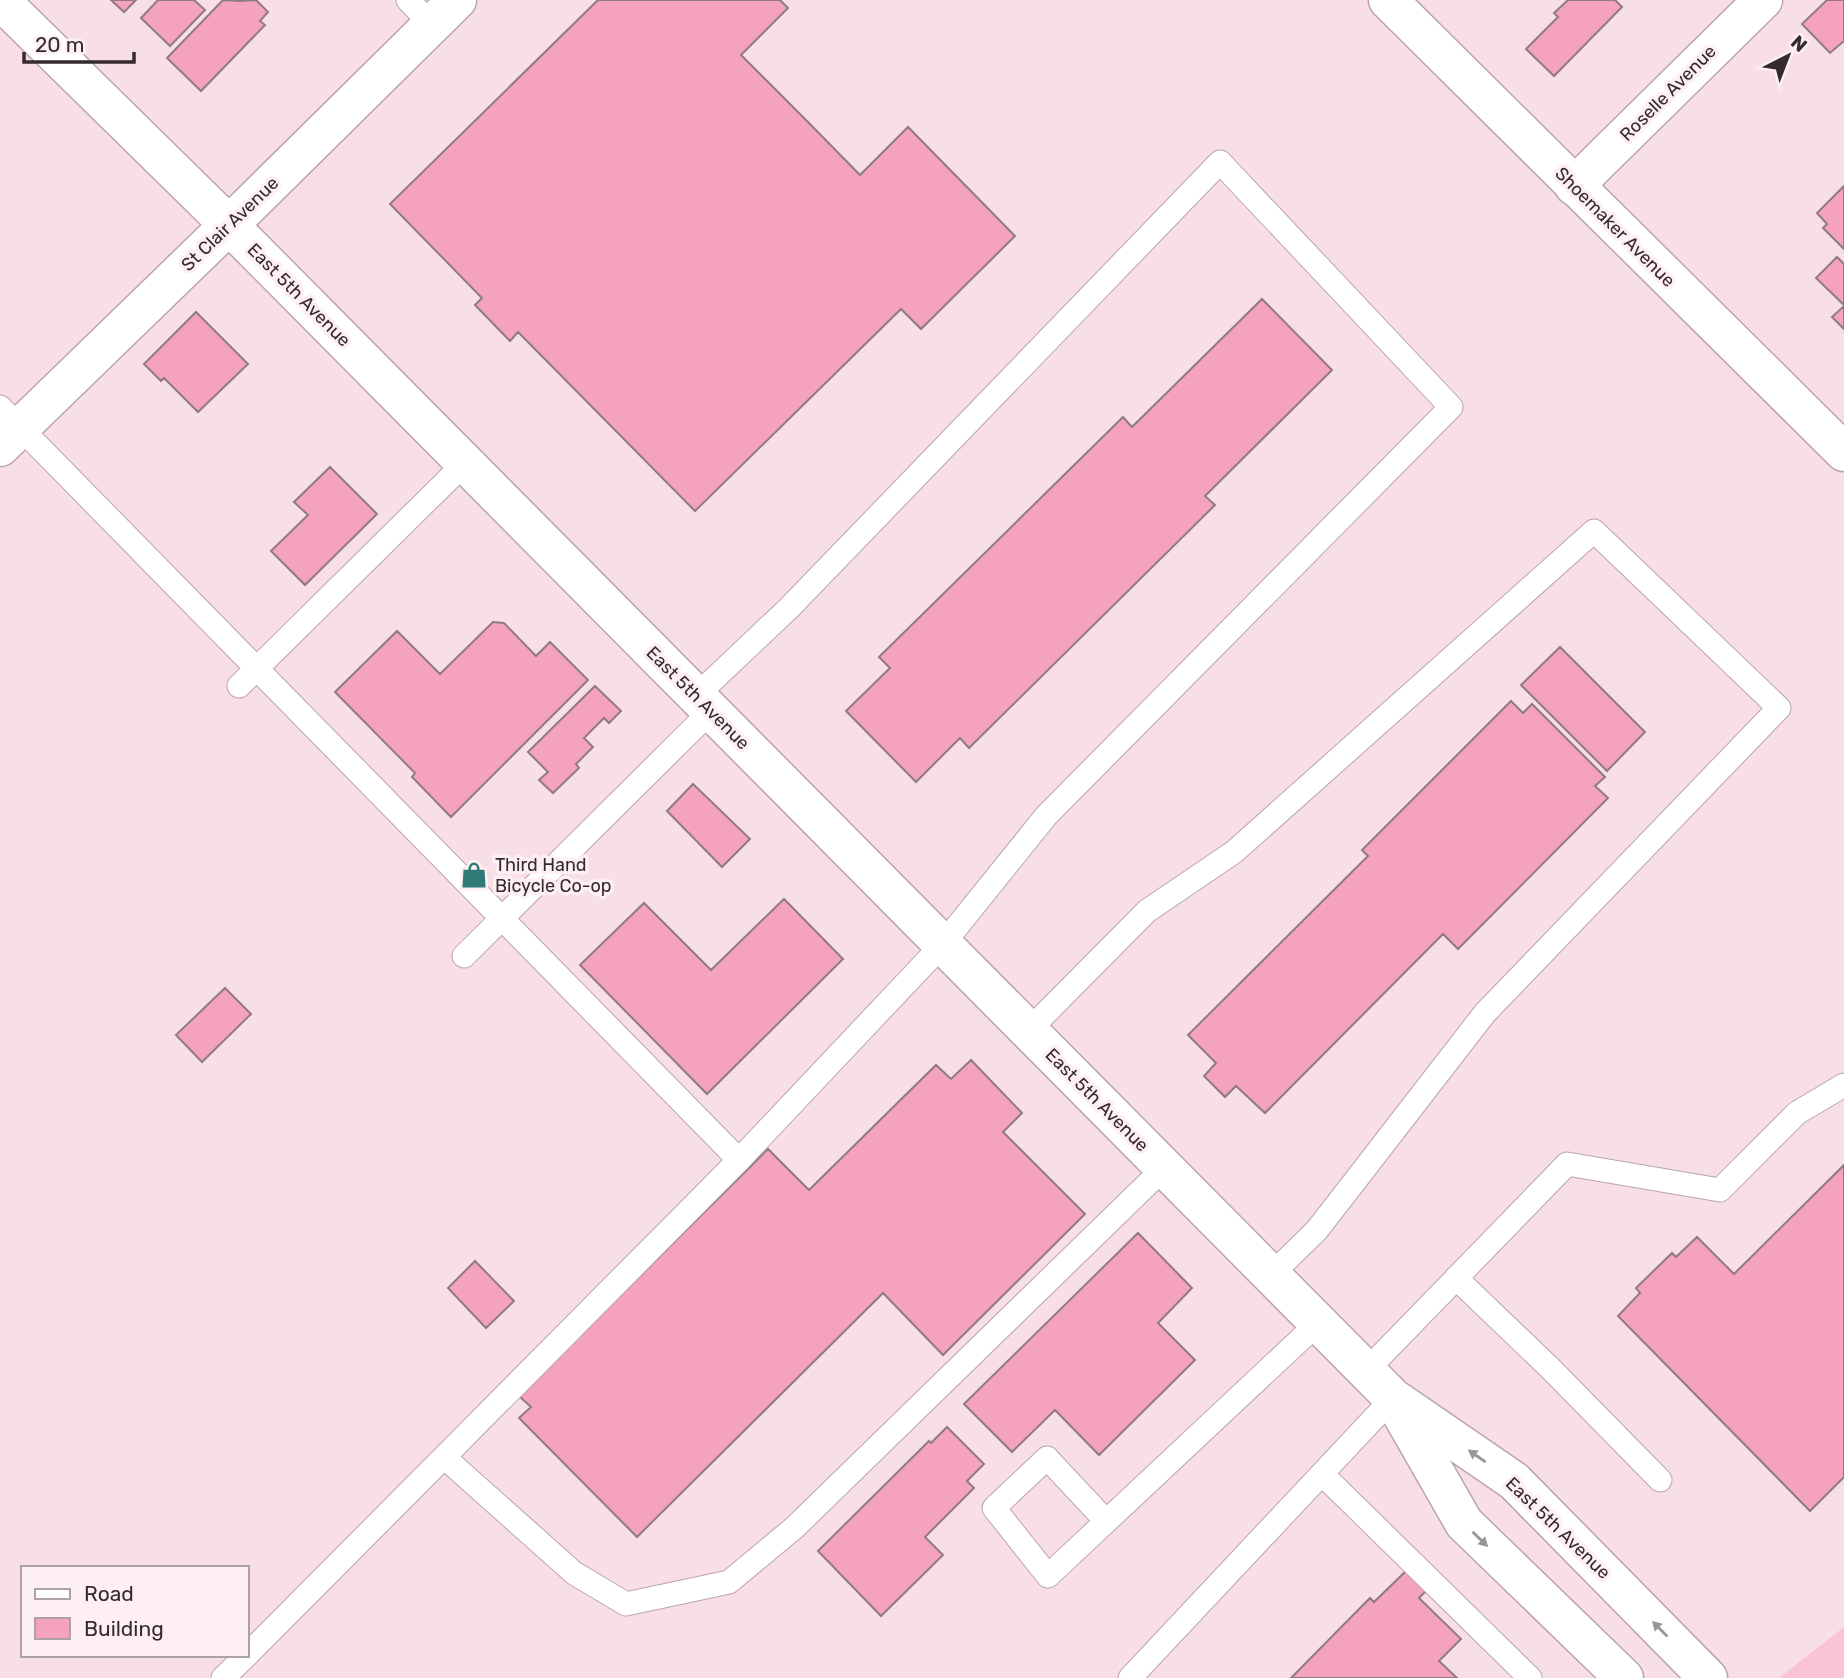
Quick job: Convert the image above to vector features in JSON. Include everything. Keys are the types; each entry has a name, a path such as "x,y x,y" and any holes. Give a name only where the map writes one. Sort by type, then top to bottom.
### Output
{"main road":[{"name":"Shoemaker Avenue","path":"1388,0 1844,452"},
{"name":"Roselle Avenue","path":"1574,186 1755,3"},
{"name":"East 5th Avenue","path":"18,6 229,225 1393,1398 1514,1481 1708,1678"},
{"name":"St Clair Avenue","path":"7,427 229,225 432,8"},
{"name":"East 5th Avenue","path":"1393,1398 1464,1523 1624,1678"}],"lane":[{"path":"248,1654 739,1160 943,944 1046,816 1451,407 1220,162 789,608 704,704 464,956"},
{"path":"7,427 257,668 739,1160"},
{"path":"239,686 465,463"},
{"path":"1028,1031 1147,911 1234,852 1594,531 1779,708 1485,1013 1317,1230 1271,1275"},
{"path":"1366,1371 1567,1164 1720,1190 1797,1113 1844,1085"},
{"path":"444,1457 574,1573 626,1604 729,1582 794,1528 1164,1168"},
{"path":"1456,1278 1551,1368 1660,1480"},
{"path":"1106,1521 1047,1458 994,1508 1048,1576 1318,1323"},
{"path":"1130,1678 1393,1398"},
{"path":"1322,1474 1530,1678"},
{"path":"223,1678 245,1657"}],"shaded area":[{"path":"1844,1627 1844,1678 1779,1678"}],"building":[{"path":"111,0 136,0 124,12"},
{"path":"158,0 194,0 205,10 170,46 141,18"},
{"path":"223,0 256,0 268,12 260,21 265,25 201,91 167,58"},
{"path":"598,0 780,0 788,8 741,55 860,175 908,127 1015,236 921,329 901,309 695,511 518,332 510,341 475,305 482,298 390,204"},
{"path":"1568,0 1615,0 1622,7 1554,76 1526,49 1558,17 1554,13"},
{"path":"1827,0 1844,0 1844,41 1830,53 1802,24"},
{"path":"1844,186 1844,249 1823,228 1827,224 1817,213"},
{"path":"1837,257 1844,264 1844,305 1816,278"},
{"path":"1262,299 1332,370 1205,496 1215,505 969,748 960,738 916,782 846,711 890,668 879,657 1123,417 1132,427"},
{"path":"1844,306 1844,329 1832,317"},
{"path":"196,312 248,364 198,412 164,378 161,381 144,364"},
{"path":"330,467 377,514 305,585 271,551 308,515 294,502"},
{"path":"493,622 504,623 536,656 550,642 588,680 451,817 412,777 415,773 335,692 397,631 440,674"},
{"path":"1560,647 1645,732 1607,771 1521,685"},
{"path":"595,686 621,711 609,723 604,718 584,738 593,747 576,764 579,768 553,793 539,780 548,772 528,752"},
{"path":"1511,701 1523,713 1532,704 1605,777 1595,786 1608,798 1458,949 1443,934 1265,1113 1236,1086 1225,1097 1204,1076 1216,1063 1188,1035 1368,856 1362,850"},
{"path":"693,784 750,839 722,867 667,811"},
{"path":"784,899 843,959 707,1094 580,965 644,903 711,970"},
{"path":"225,988 251,1014 202,1062 176,1035"},
{"path":"971,1060 1022,1113 1003,1132 1085,1214 943,1355 883,1293 637,1537 519,1418 531,1407 519,1396 768,1149 809,1190 936,1065 951,1079"},
{"path":"1844,1165 1844,1477 1810,1511 1618,1316 1640,1293 1636,1288 1672,1253 1676,1257 1697,1237 1734,1274"},
{"path":"1138,1233 1192,1288 1158,1323 1195,1360 1099,1455 1055,1410 1012,1452 964,1404"},
{"path":"475,1261 514,1301 486,1328 448,1288"},
{"path":"947,1427 984,1464 967,1481 974,1488 925,1537 943,1555 881,1616 818,1551 929,1441 931,1443"},
{"path":"1406,1571 1426,1591 1419,1598 1461,1639 1439,1661 1457,1678 1291,1678 1370,1598 1374,1602"}],"place":[{"name":"Third Hand Bicycle Co-op","path":"474,875"}]}
